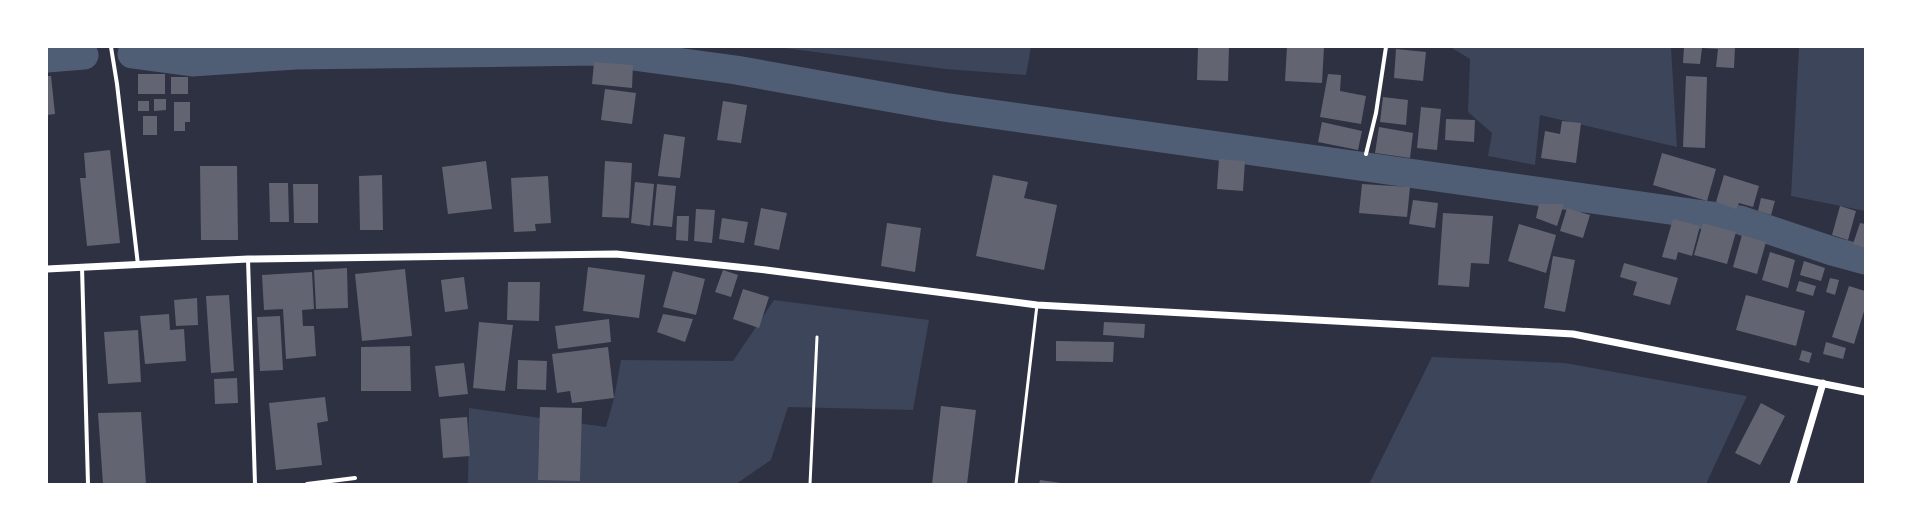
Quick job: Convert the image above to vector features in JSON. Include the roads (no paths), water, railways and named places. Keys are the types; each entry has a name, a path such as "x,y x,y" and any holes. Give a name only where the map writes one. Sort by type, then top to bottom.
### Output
{"street":[{"path":"111,47 118,84 138,265"},
{"path":"1366,154 1376,113 1386,47"},
{"path":"47,268 248,259 616,254 766,270 1037,305 1573,334 1865,392"},
{"path":"248,259 255,484"},
{"path":"82,267 88,484"},
{"path":"1793,484 1823,383"},
{"path":"307,484 355,478"}],"lane":[{"path":"1016,484 1037,305"},
{"path":"810,484 817,337"}],"waterway":[{"path":"132,54 192,62 296,55 596,51 736,70 943,107 1740,220 1832,251 1865,260"},
{"path":"47,58 84,55"}]}
